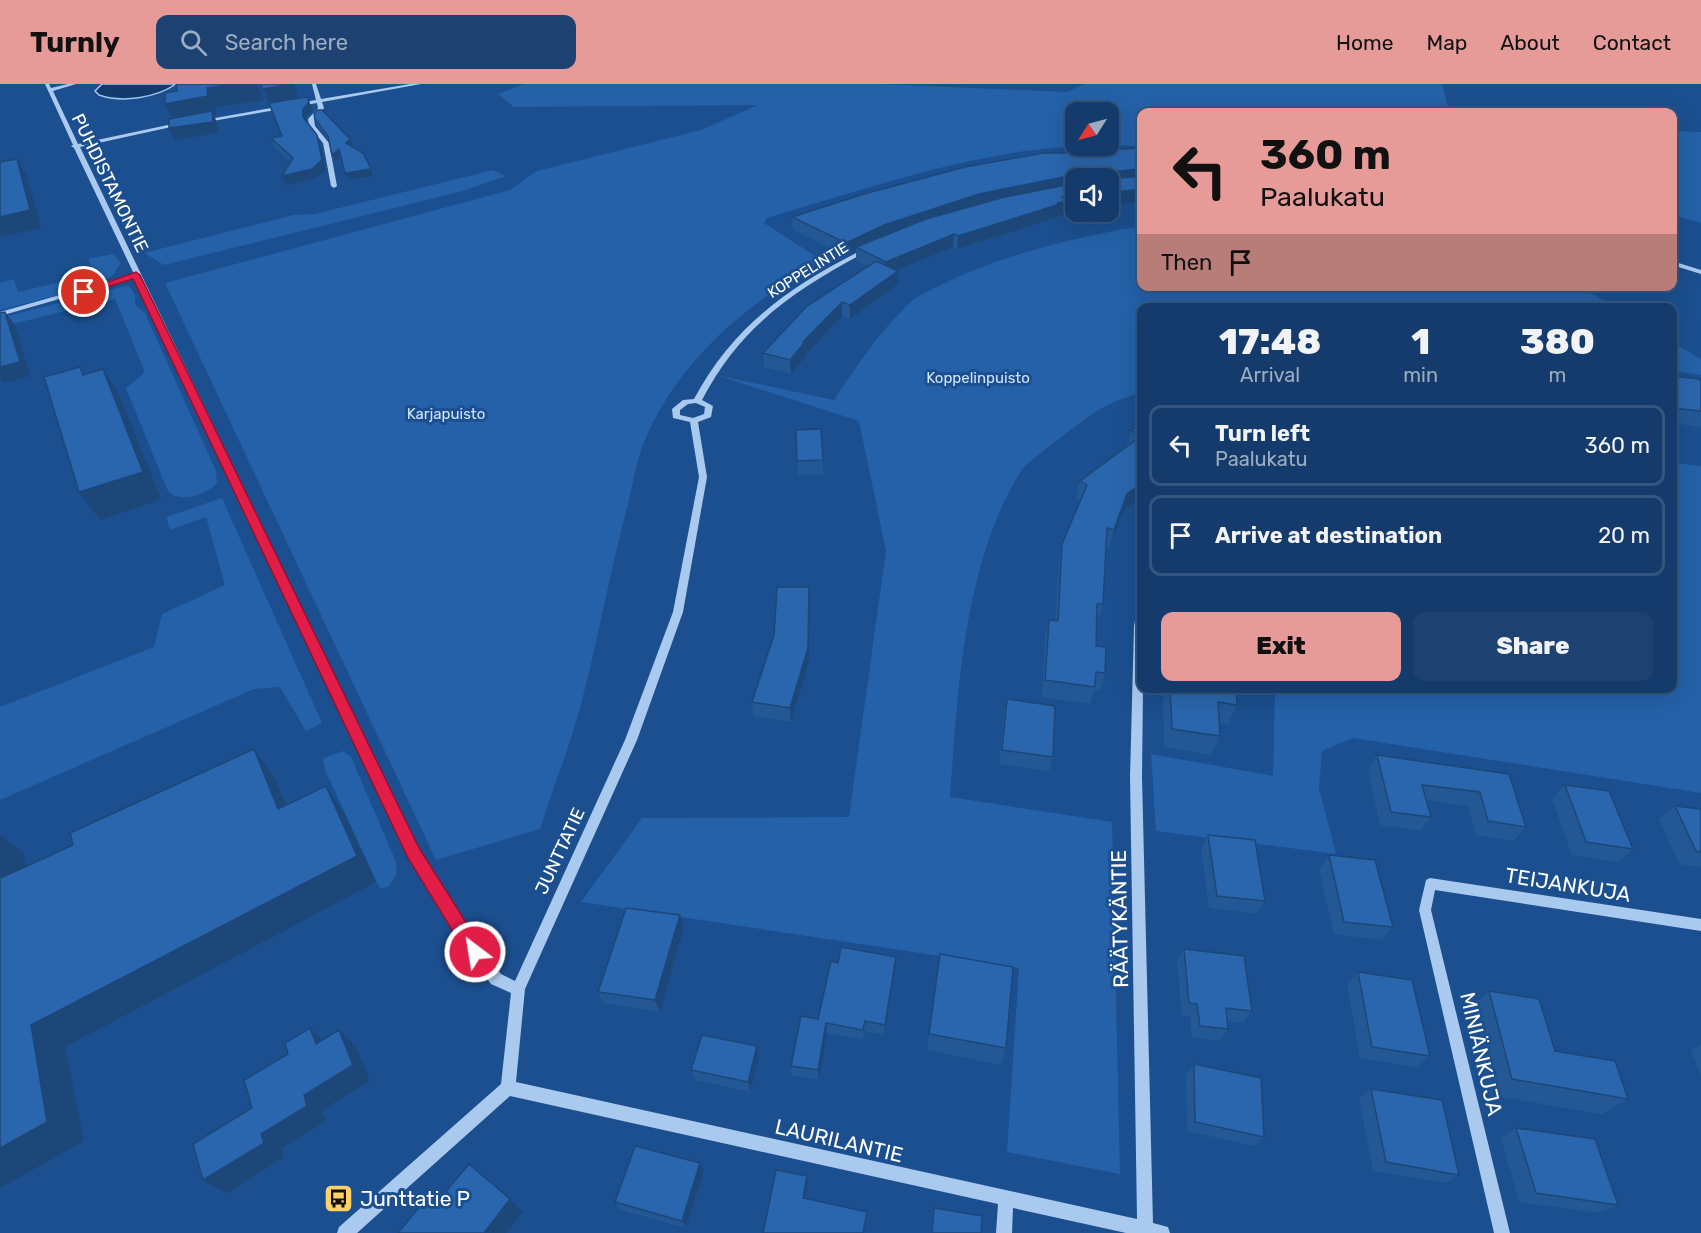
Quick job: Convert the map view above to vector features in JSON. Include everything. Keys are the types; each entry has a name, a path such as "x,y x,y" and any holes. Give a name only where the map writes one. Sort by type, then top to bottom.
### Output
{"street":[{"path":"48,87 74,84"},
{"path":"314,84 321,108 311,119 312,126 326,143 334,186"},
{"path":"74,146 320,99 419,84"},
{"name":"PUHDISTAMONTIE","path":"48,87 74,146 413,853 475,952 496,979 518,989"},
{"name":"KOPPELINTIE","path":"697,401 705,381 720,360 768,311 813,280 876,246"},
{"path":"1677,265 1701,272"},
{"path":"0,314 136,275"},
{"path":"697,401 709,405 710,412 705,417 694,421 680,418 675,412 681,404 697,401"},
{"name":"JUNTTATIE","path":"508,1088 518,989 631,740 678,612 703,477 694,421"},
{"name":"RÄÄTYKÄNTIE","path":"1138,693 1136,777 1144,1229"},
{"name":"TEIJANKUJA","path":"1430,884 1701,925"},
{"name":"MINIÄNKUJA","path":"1430,884 1425,910 1502,1233"},
{"path":"345,1233 508,1088"},
{"name":"LAURILANTIE","path":"508,1088 1162,1233"},
{"path":"1004,1233 1006,1200"}],"green space":[{"name":"Karjapuisto","path":"524,84 880,84 1067,92 1084,84 1442,84 1448,108 1137,108 1137,146 1119,146 1119,102 1065,102 1065,148 1018,152 971,161 883,183 767,218 764,223 823,261 768,296 718,336 676,384 644,442 580,708 540,829 436,860 165,283 510,190 537,171 701,130 758,105 514,107 498,94"},
{"path":"1677,131 1701,132 1701,223 1677,216"},
{"path":"493,170 506,176 463,191 164,265 144,253 293,215 315,214"},
{"name":"Koppelinpuisto","path":"1137,227 1137,291 1587,291 1609,303 1137,303 1137,394 1100,409 1021,471 1002,507 975,587 956,714 950,797 1112,822 1120,1174 1007,1152 1019,968 581,902 642,818 849,817 886,551 859,421 716,375 834,400 880,335 901,311 919,296 989,264 1039,248"},
{"path":"114,254 121,263 112,276 95,286 0,310 0,283 14,279 18,292 94,274 89,260 91,258"},
{"path":"129,286 135,295 135,305 145,313 216,471 217,483 200,494 177,496 171,494 167,489 126,388 143,374 144,370 115,299 0,327 0,318"},
{"path":"1677,345 1701,359 1701,375 1677,372"},
{"path":"1677,463 1701,466 1701,793 1353,738 1322,751 1319,788 1336,854 1156,831 1151,754 1273,776 1275,693 1677,693"},
{"path":"222,498 322,723 306,731 280,687 254,689 0,800 0,707 154,647 162,614 225,585 206,517 170,530 166,517"},
{"path":"343,751 351,757 396,862 397,874 389,886 380,889 325,770 323,758"}],"shaded area":[{"path":"102,84 176,84 149,96 118,99 99,95 95,91"}],"building":[{"path":"176,84 233,84 207,88 208,96 165,104 165,93 177,91"},
{"path":"261,84 290,84 263,89"},
{"path":"307,97 309,102 303,109 303,117 317,135 322,160 312,169 282,176 293,158 271,138 282,136 269,103"},
{"path":"317,110 322,110 350,139 346,143 363,153 371,169 345,173 339,149 332,155 328,136 315,119 314,114"},
{"path":"212,111 213,122 169,128 169,119"},
{"path":"1137,148 1137,169 1119,171 1119,168 1065,168 1065,177 979,194 884,225 846,243 792,217 864,194 965,167 1044,153 1065,153 1065,156 1119,156 1119,149"},
{"path":"17,159 30,210 0,217 0,162"},
{"path":"1137,176 1137,190 1119,192 1119,178"},
{"path":"1065,185 1065,197 1062,197 1065,201 1058,203 1060,204 958,236 954,234 886,262 856,247 926,219 1001,198"},
{"path":"876,261 898,271 850,305 842,302 803,342 805,342 790,360 763,353 807,306"},
{"path":"5,312 20,362 0,367 0,313"},
{"path":"80,367 83,375 103,369 143,472 79,492 44,377"},
{"path":"1677,377 1699,379 1701,382 1701,411 1677,409"},
{"path":"821,429 823,460 797,461 796,430"},
{"path":"1137,439 1137,487 1127,494 1114,530 1107,528 1103,604 1097,604 1096,646 1106,647 1105,673 1096,672 1095,687 1045,680 1049,620 1058,621 1062,544 1087,485 1080,481"},
{"path":"777,587 809,587 808,648 790,708 752,702 774,635"},
{"path":"1170,693 1236,693 1237,705 1218,702 1220,736 1172,729"},
{"path":"1007,699 1055,706 1053,757 1002,750"},
{"path":"254,749 278,809 326,786 357,856 31,1025 47,1122 0,1148 0,871 1,878 73,845 70,833"},
{"path":"1377,755 1509,774 1526,827 1488,821 1480,792 1422,785 1431,817 1391,812"},
{"path":"1565,785 1609,791 1633,849 1586,842"},
{"path":"1675,806 1701,809 1701,852 1696,851"},
{"path":"1208,835 1255,840 1265,901 1217,896"},
{"path":"1329,855 1375,860 1393,927 1344,922"},
{"path":"626,908 680,915 655,1000 598,992"},
{"path":"841,947 896,957 885,1025 865,1021 863,1030 826,1023 818,1070 791,1066 801,1016 818,1019 831,961 838,963"},
{"path":"1184,949 1244,956 1252,1011 1226,1008 1228,1029 1200,1026 1197,1004 1189,1003"},
{"path":"940,954 1013,967 1006,1048 929,1034"},
{"path":"1358,972 1412,980 1430,1056 1372,1047"},
{"path":"1489,991 1539,999 1555,1051 1615,1061 1628,1099 1512,1079"},
{"path":"310,1028 316,1044 339,1030 353,1065 304,1095 307,1106 261,1134 264,1143 203,1180 193,1144 252,1108 244,1080 288,1054 285,1043"},
{"path":"702,1035 757,1046 748,1082 691,1070"},
{"path":"1194,1064 1261,1078 1264,1137 1195,1122"},
{"path":"1371,1089 1442,1100 1459,1175 1386,1162"},
{"path":"1516,1128 1595,1139 1618,1205 1536,1193"},
{"path":"635,1146 700,1163 682,1221 615,1202"},
{"path":"469,1164 510,1199 484,1233 398,1233 425,1200 433,1207"},
{"path":"776,1170 807,1176 803,1198 867,1212 863,1233 763,1233"},
{"path":"934,1208 982,1216 981,1233 932,1233"}],"place":[{"name":"Junttatie P","path":"339,1199"}],"route":[{"path":"84,292 136,275 413,853 475,952"}]}
